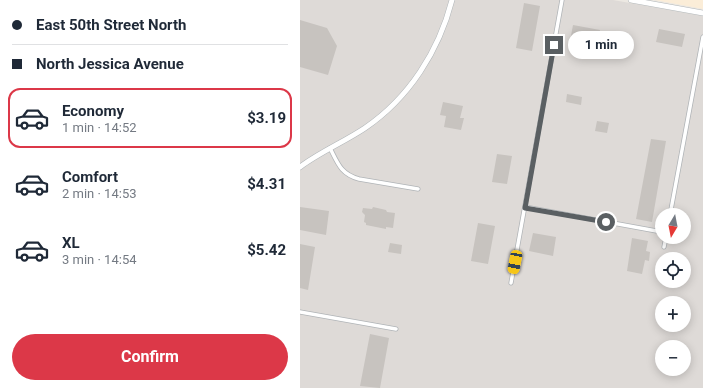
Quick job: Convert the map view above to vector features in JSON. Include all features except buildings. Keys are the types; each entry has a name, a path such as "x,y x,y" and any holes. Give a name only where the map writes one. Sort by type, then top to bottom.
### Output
{"street":[{"path":"300,167 330,148 358,133 373,122 410,86 432,52 444,25 452,0"},
{"path":"511,283 562,0"},
{"path":"631,0 703,13"},
{"path":"671,208 703,37"},
{"path":"330,148 339,167 349,176 418,190"},
{"path":"525,208 655,231"},
{"path":"300,312 396,329"}],"shaded area":[{"path":"300,0 613,0 703,16 703,388 300,388"},
{"path":"655,0 703,0 703,9"}],"route":[{"path":"554,45 525,208 606,222"}]}
